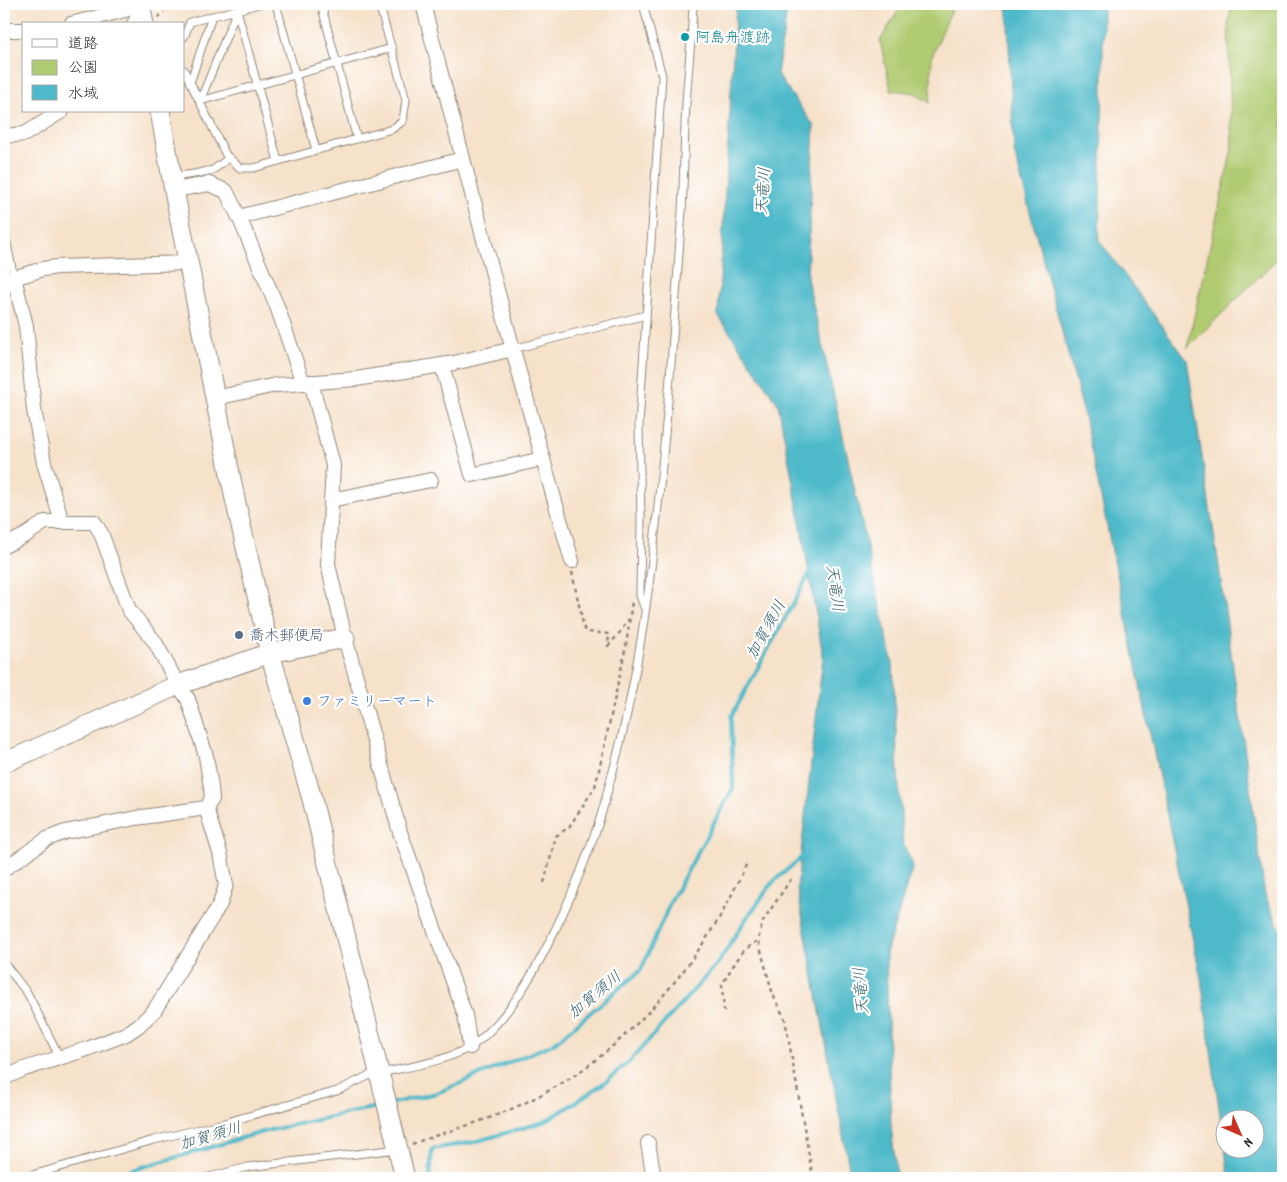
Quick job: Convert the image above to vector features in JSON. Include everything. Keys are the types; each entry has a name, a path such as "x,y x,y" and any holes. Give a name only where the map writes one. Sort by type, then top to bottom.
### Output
{"street":[{"path":"424,4 513,350 572,561"},
{"path":"83,22 146,11"},
{"path":"4,30 22,30"},
{"path":"4,136 25,134 60,112"},
{"path":"160,112 214,398 270,653 312,799 377,1076 405,1178"},
{"path":"239,217 463,159"},
{"path":"173,184 209,184 226,191 278,309 307,383 333,465 328,564 345,638 400,832 465,1014 470,1047"},
{"path":"62,522 44,463 34,410 26,326 9,279 57,267 188,262"},
{"path":"214,398 276,385 356,379 442,365 513,350"},
{"path":"442,365 472,475 542,458"},
{"path":"331,500 431,480"},
{"path":"4,546 46,522 94,522 101,533 129,610 155,642 178,685 188,699 206,756 212,787 212,799 206,808 136,818 65,832 47,838 4,869"},
{"path":"4,763 178,685 270,653 345,638"},
{"path":"4,1078 24,1069 126,1034 154,1011 220,904 226,886 220,853 206,808"},
{"path":"648,1142 654,1178"}],"lane":[{"path":"185,34 190,22 259,4"},
{"path":"276,4 316,150"},
{"path":"321,4 357,139"},
{"path":"185,72 226,155 240,168 254,168 392,129 403,121 406,100 380,4"},
{"path":"643,4 662,76 639,426 640,596 646,612"},
{"path":"22,1178 337,1091 377,1076 448,1057 470,1047 494,1026 521,990 543,954 570,900 597,830 620,744 646,612 658,510 670,371 682,209 686,102 693,4"},
{"path":"237,10 278,161"},
{"path":"200,101 237,10"},
{"path":"132,22 146,11"},
{"path":"190,83 212,16"},
{"path":"200,101 392,48"},
{"path":"173,184 194,174 213,170 229,158"},
{"path":"4,229 9,279"},
{"path":"513,350 646,315"},
{"path":"4,963 28,994 60,1058"},
{"path":"205,1178 248,1167 398,1147"}],"path":[{"path":"146,11 164,12"},
{"path":"572,561 572,572 584,629 588,632 609,634 608,646 630,618"},
{"path":"544,883 556,836 569,827 595,787 626,646 632,599"},
{"path":"398,1147 502,1113 558,1085 588,1066 632,1028 661,998 686,967 712,930 746,864"},
{"path":"791,879 763,921 758,940 773,995 786,1019 813,1178"},
{"path":"724,1012 722,985 744,950 758,940"}],"green space":[{"path":"902,4 954,4 932,56 930,103 915,93 891,90 880,41"},
{"path":"1232,4 1283,4 1283,253 1187,348 1232,149 1228,25"}],"water":[{"name":"天竜川","path":"736,4 788,4 777,74 814,126 807,278 893,665 903,843 913,865 886,953 891,1126 897,1178 851,1178 797,888 823,656 778,404 718,315"},
{"path":"1007,4 1103,4 1099,240 1187,360 1218,560 1265,895 1283,936 1283,1178 1229,1178 1226,1160 1264,1160 1264,1110 1219,1110 1201,979 1082,406 1014,152"}],"waterway":[{"name":"加賀須川","path":"393,1103 437,1093 553,1044 641,970 671,901 733,788 731,717 812,569"},
{"path":"430,1178 432,1149 474,1142 544,1122 604,1083 630,1061 718,963 772,883 803,856"},
{"name":"加賀須川","path":"105,1178 266,1131 381,1106"}],"place":[{"name":"阿島舟渡跡","path":"685,37"},
{"name":"喬木郵便局","path":"239,635"},
{"name":"ファミリーマート","path":"307,701"}]}
